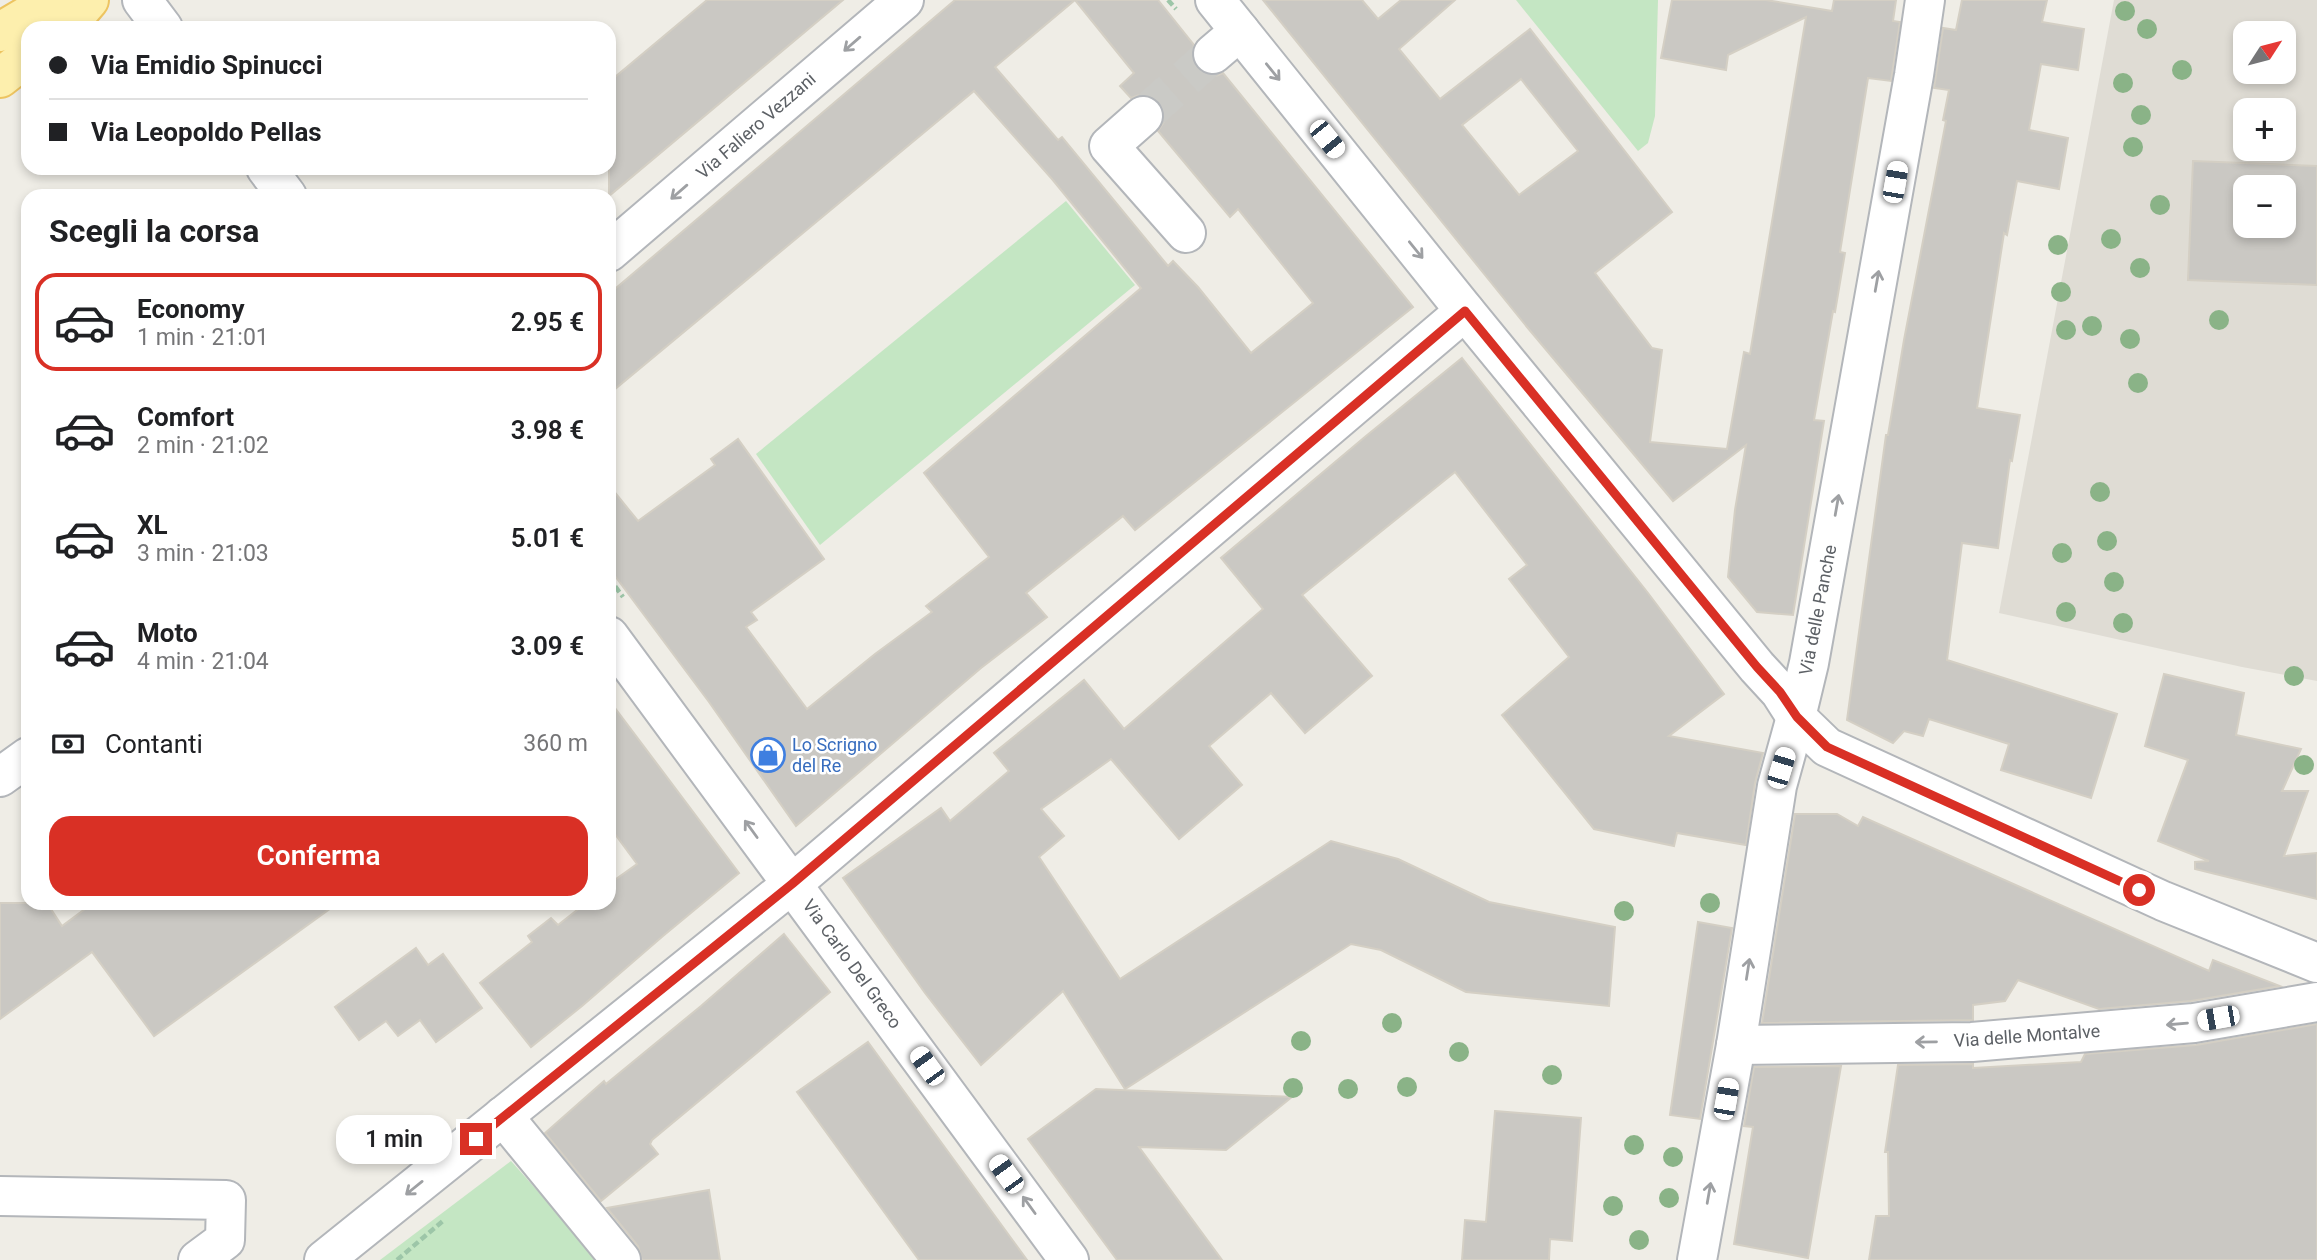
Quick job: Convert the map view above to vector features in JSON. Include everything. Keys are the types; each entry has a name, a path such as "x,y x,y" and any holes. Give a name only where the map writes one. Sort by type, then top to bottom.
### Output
{"main road":[{"path":"0,32 54,0"},
{"path":"71,21 89,0"},
{"path":"0,78 21,62"}],"street":[{"path":"142,0 158,21"},
{"name":"Via Faliero Vezzani","path":"616,246 904,0"},
{"path":"1215,0 1226,43 1465,311 1780,692 1797,717 1827,747 2163,901 2317,962"},
{"name":"Via delle Panche","path":"1697,1260 1736,1045 1777,786 1809,663 1925,0"},
{"path":"1143,117 1109,146 1186,233"},
{"path":"324,1260 792,884 1465,311"},
{"name":"Via Carlo Del Greco","path":"616,645 1069,1260"},
{"path":"0,777 21,762"},
{"name":"Via delle Montalve","path":"1736,1045 1972,1042 2194,1023 2317,1002"},
{"path":"503,1116 621,1260"},
{"path":"0,1196 226,1200 225,1240 198,1260"}],"shaded area":[{"path":"2114,0 2317,0 2317,681 1999,613"}],"green space":[{"path":"1516,0 1658,0 1655,116 1648,143 1638,151"},
{"path":"1066,201 1135,285 820,545 756,454"},
{"path":"511,1161 599,1260 380,1260"}],"building":[{"path":"707,0 843,0 616,190 609,189 609,175 616,175 616,76"},
{"path":"955,0 1075,0 1158,0 1194,45 1191,57 1196,68 1206,75 1216,76 1223,73 1413,307 1135,530 1123,516 1026,593 1047,617 981,668 796,826 709,702 616,577 616,494 638,521 715,465 711,459 738,439 824,559 751,612 757,620 746,627 807,709 932,612 926,606 989,557 924,473 1141,288 1052,179 974,91 616,388 616,288","holes":["1075,0 1134,73 1120,86 1131,98 1149,95 1159,101 1164,112 1164,122 1158,131 1230,217 1238,209 1313,303 1251,353 1198,287 1173,261 1168,266 1062,137 1058,140 995,67"]},
{"path":"1263,0 1362,0 1378,19 1401,0 1455,0 1399,49 1440,99 1530,29 1672,212 1595,273 1652,348 1662,350 1650,442 1727,449 1744,352 1750,354 1806,17 1728,55 1726,70 1661,58 1672,0 1766,0 1832,11 1834,0 1896,0 1893,21 1900,22 1891,81 1868,78 1840,252 1845,253 1814,420 1824,421 1793,615 1757,612 1728,577 1735,510 1746,445 1673,501 1527,327","holes":["1521,79 1578,151 1519,195 1462,125"]},
{"path":"1962,0 2047,0 2042,22 2084,29 2078,70 2041,64 2029,130 2068,138 2059,189 2017,181 2007,235 2004,233 1977,408 2020,415 2012,461 2010,460 1998,548 1962,543 1947,660 2117,714 2091,798 2001,770 2009,744 1929,719 1923,736 1904,731 1893,743 1847,720 1886,435 1946,121 1943,120 1949,90 1934,88 1943,28 1956,30"},
{"path":"2193,161 2317,166 2317,285 2188,280"},
{"path":"1462,358 1648,593 1724,694 1669,736 1763,753 1755,783 1746,845 1677,833 1674,846 1594,829 1502,715 1569,657 1509,579 1527,565 1455,472 1302,595 1372,676 1305,733 1271,693 1209,746 1242,785 1179,839 1111,759 1041,809 1064,836 1039,857 1120,979 1331,841 1398,859 1489,902 1615,927 1609,1006 1466,992 1381,950 1351,944 1125,1089 1063,991 981,1065 925,993 843,878 941,808 950,821 1009,771 994,753 1084,680 1124,729 1263,609 1221,558"},
{"path":"2164,674 2244,693 2236,735 2301,749 2282,791 2308,791 2284,856 2317,853 2317,899 2195,869 2195,862 2209,861 2158,841 2188,760 2145,746"},
{"path":"616,709 739,873 531,1047 480,983 532,942 528,936 551,918 558,925 577,910 616,910 616,879 637,864 616,836"},
{"path":"1795,814 1837,814 1858,826 1863,817 2209,971 2213,960 2280,986 2191,1001 2099,1009 2018,980 2005,1001 1973,1005 1973,1020 1762,1023"},
{"path":"0,903 21,903 21,910 52,910 62,926 84,910 328,910 154,1036 92,952 0,1019"},
{"path":"1698,922 1732,928 1700,1119 1670,1115"},
{"path":"784,934 830,992 652,1140 650,1144 658,1154 601,1201 545,1133 604,1081 606,1084 701,1006"},
{"path":"416,948 428,965 443,954 482,1008 436,1042 420,1020 398,1036 386,1021 359,1040 335,1007"},
{"path":"2317,1024 2317,1260 1869,1260 1876,1216 1889,1216 1888,1152 1885,1152 1898,1065 1973,1064 1973,1068 2081,1062 2085,1054 2196,1045"},
{"path":"868,1042 1027,1260 919,1260 797,1092"},
{"path":"1841,1066 1808,1258 1734,1244 1753,1127 1744,1126 1754,1067"},
{"path":"1096,1089 1292,1097 1226,1150 1139,1147 1222,1260 1117,1260 1028,1139"},
{"path":"1495,1111 1581,1118 1572,1241 1550,1239 1549,1260 1462,1260 1465,1220 1486,1222"},
{"path":"709,1190 720,1260 642,1260 638,1246 607,1208"}],"tunnel":[{"path":"1143,116 1213,54"}],"place":[{"name":"Lo Scrigno del Re","path":"768,755"}],"route":[{"path":"476,1139 792,884 1465,311 1780,692 1797,717 1827,747 2139,890"}]}
